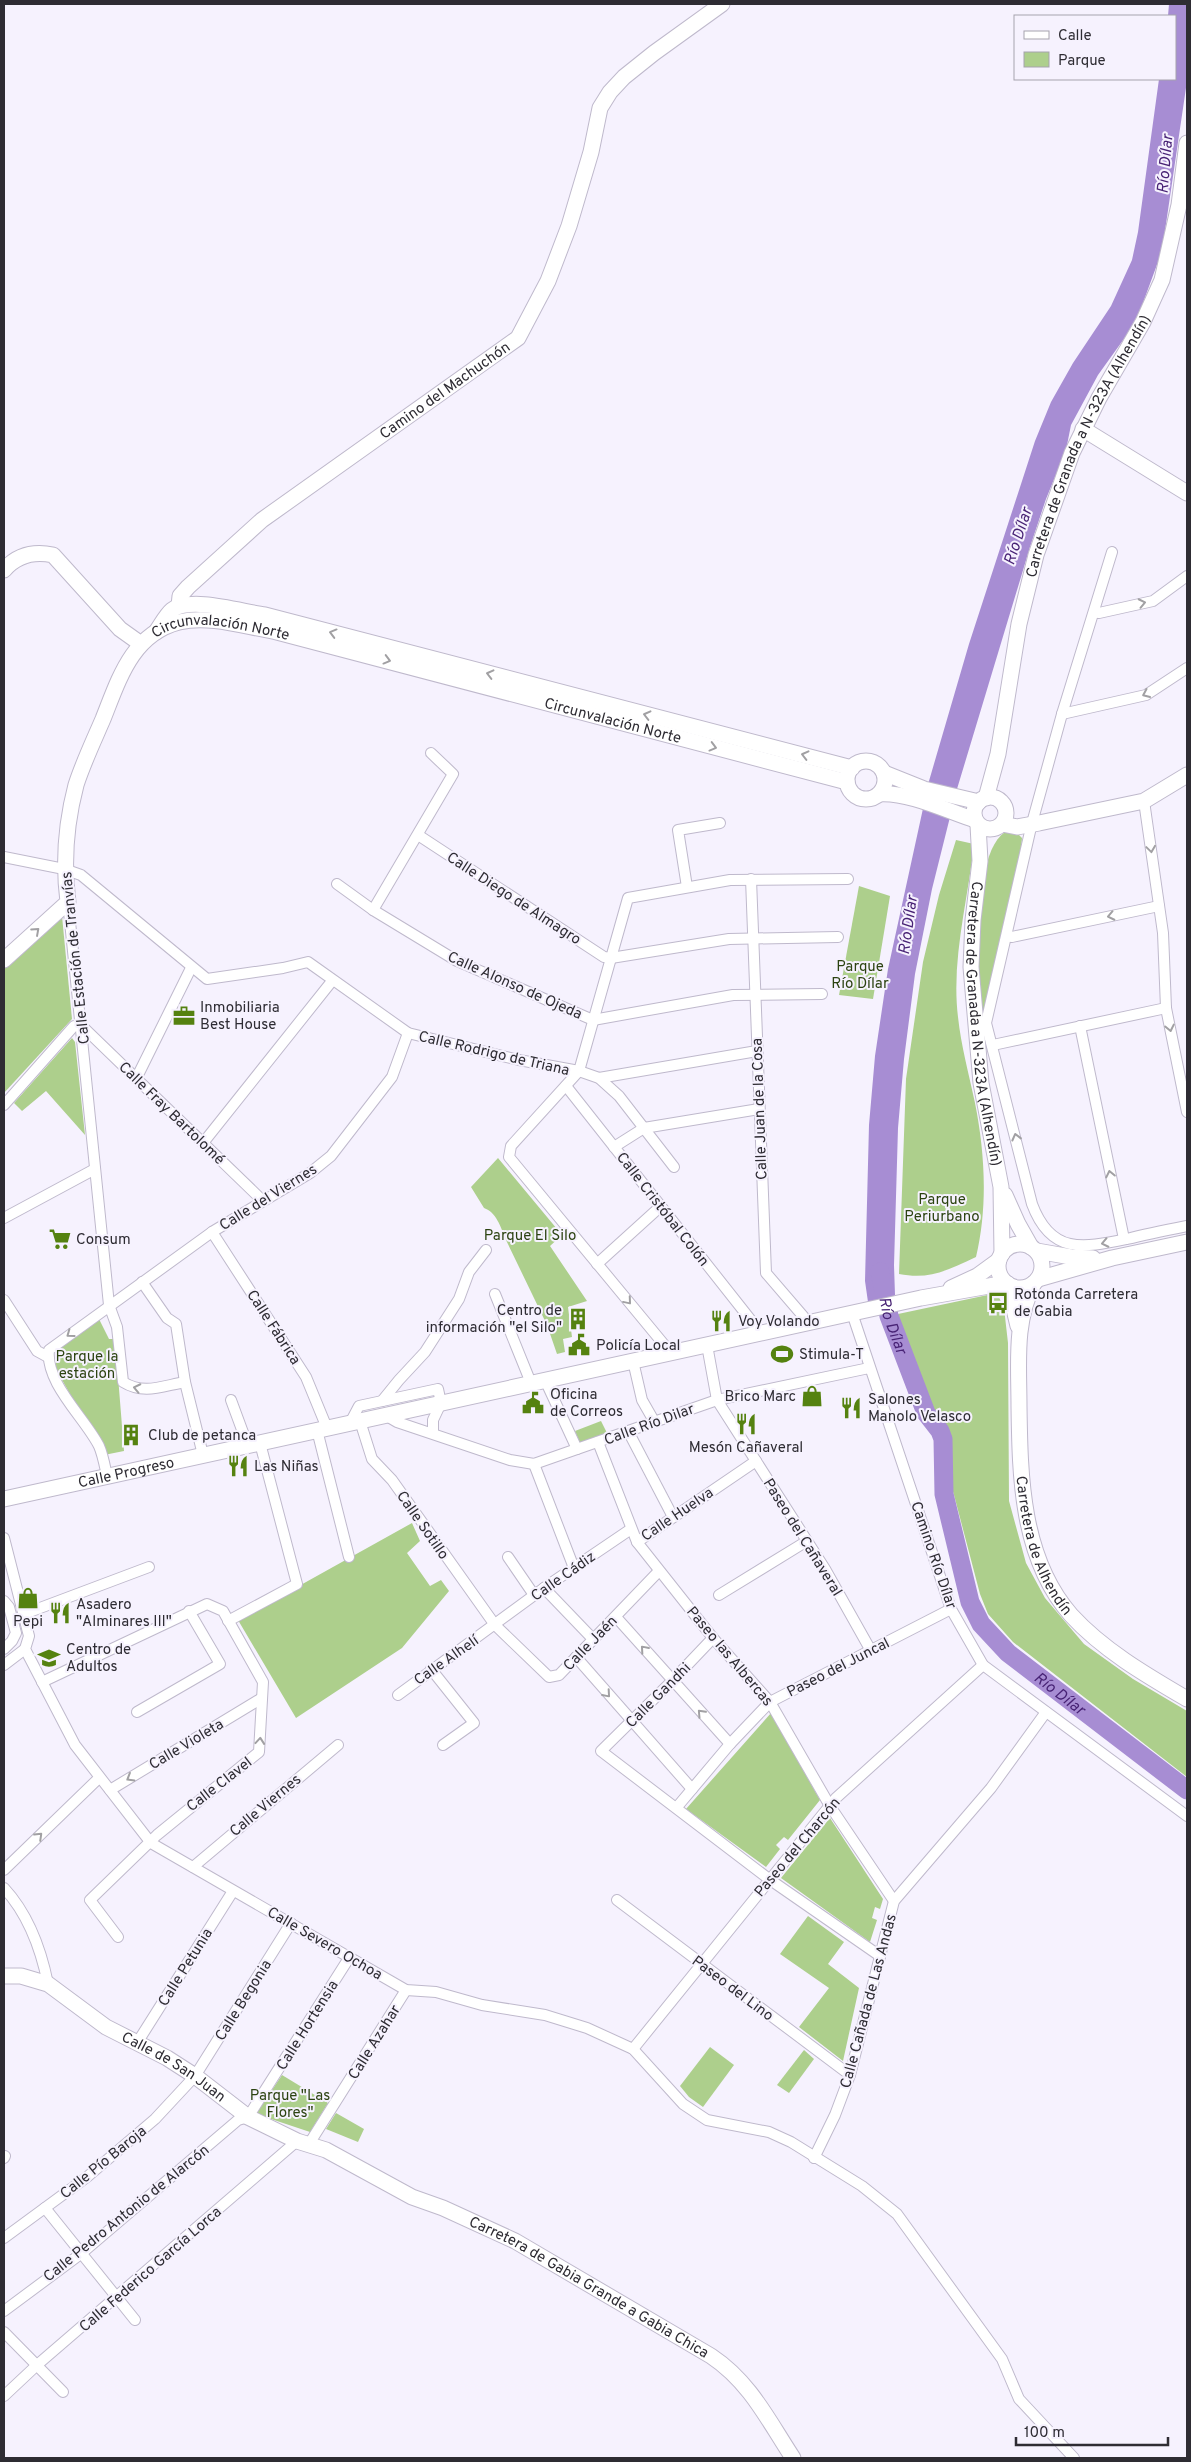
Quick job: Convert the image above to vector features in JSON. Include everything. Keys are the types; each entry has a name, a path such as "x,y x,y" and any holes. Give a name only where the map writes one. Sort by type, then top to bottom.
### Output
{"street":[{"name":"Camino del Machuchón","path":"179,606 180,596 188,587 262,520 518,338 548,281 569,226 591,152 600,108 610,92 624,77 722,4"},
{"name":"Carretera de Granada a N-323A (Alhendín)","path":"1000,1257 1001,1187 981,1083 974,1022 971,967 973,920 980,861 995,810 998,754 1019,624 1036,555 1060,482 1083,429 1143,322 1162,280 1179,205 1187,143"},
{"path":"1083,429 1187,493"},
{"path":"1112,552 1062,714 1032,823 986,1023 1036,1216 1048,1231 1056,1238 1077,1246 1088,1247 1187,1226"},
{"path":"4,570 14,560 28,554 54,556 120,629 140,644"},
{"path":"1094,612 1099,613 1153,601 1187,576"},
{"name":"Circunvalación Norte","path":"156,632 171,611 179,606 195,603 265,615 849,775"},
{"path":"179,606 184,612 203,620"},
{"name":"Circunvalación Norte","path":"156,632 179,622 203,620 273,631 849,775"},
{"name":"Calle Estación de Tranvías","path":"156,632 140,644 132,653 121,674 76,785 68,829 64,869 82,1026 109,1305 117,1327 123,1382 142,1390 185,1382"},
{"path":"1062,714 1146,695 1187,668"},
{"path":"373,910 453,774 431,754"},
{"path":"922,795 879,794 866,800 857,797 850,791 849,775 863,761 869,761 875,763 884,772 922,795 954,805 995,810 1017,827 1151,799 1187,774"},
{"path":"879,794 885,784 884,772"},
{"path":"1144,801 1163,933 1166,1008 1187,1112"},
{"path":"954,805 986,829 995,810"},
{"name":"Carretera de Granada a N-323A (Alhendín)","path":"980,861 977,822 974,811 995,810"},
{"path":"687,887 678,830 720,823"},
{"name":"Calle Diego de Almagro","path":"418,835 604,957 611,958"},
{"name":"Calle Rodrigo de Triana","path":"4,857 64,869 81,875 191,968 207,979 283,968 308,962 332,981 408,1033 599,1078 619,1096 674,1167"},
{"path":"671,1353 508,1157 511,1146 579,1072 628,898 687,887 751,879 848,879"},
{"name":"Calle Juan de la Cosa","path":"751,879 766,1273 809,1323"},
{"name":"Calle Alonso de Ojeda","path":"337,884 373,910 457,961 593,1020"},
{"path":"4,960 68,902"},
{"path":"1007,936 1012,937 1159,906"},
{"path":"611,958 729,939 838,937"},
{"path":"136,1079 191,968"},
{"path":"203,1143 332,981"},
{"path":"593,1020 733,995 822,994"},
{"path":"993,1045 1166,1008"},
{"path":"4,1104 74,1026 82,1026"},
{"name":"Calle Fray Bartolomé","path":"82,1026 262,1200"},
{"path":"1080,1026 1124,1239"},
{"name":"Calle del Viernes","path":"109,1305 212,1232 262,1200 310,1173 331,1156 392,1077 408,1033"},
{"path":"599,1078 757,1051"},
{"name":"Calle Cristóbal Colón","path":"566,1086 761,1333"},
{"path":"614,1147 644,1128 759,1109"},
{"path":"4,1217 95,1169"},
{"name":"Carretera de Granada a N-323A (Alhendín)","path":"1001,1187 1018,1224 1034,1249"},
{"path":"597,1264 661,1206"},
{"name":"Calle Fábrica","path":"212,1232 306,1377 322,1429 349,1557"},
{"path":"921,1298 1007,1284 1023,1288 1036,1281 1112,1258 1187,1242"},
{"path":"921,1298 960,1285 977,1276 1016,1244 1071,1258 1112,1258"},
{"path":"1019,1330 1027,1300 1042,1266 1034,1249"},
{"path":"384,1408 398,1380 425,1352 459,1299 469,1272 486,1250"},
{"path":"1000,1257 999,1272 1007,1284 1019,1330"},
{"path":"142,1282 167,1318 176,1324 185,1382 203,1455"},
{"path":"495,1294 538,1382 577,1449"},
{"name":"Calle Progreso","path":"384,1408 418,1408 921,1298"},
{"path":"4,1300 37,1351 48,1357"},
{"path":"107,1476 100,1447 68,1402 49,1366 48,1357 49,1350 109,1305"},
{"name":"Camino Río Dílar","path":"858,1312 869,1368 951,1609 983,1665 1187,1816"},
{"name":"Carretera de Alhendín","path":"1019,1330 1023,1492 1029,1529 1041,1565 1052,1588 1070,1614 1095,1638 1142,1673 1187,1698"},
{"path":"707,1345 717,1400"},
{"path":"634,1361 636,1383 642,1400 654,1421"},
{"name":"Calle Río Dilar","path":"384,1408 433,1433 510,1460 534,1464 717,1400 869,1368"},
{"name":"Calle Progreso","path":"4,1499 355,1422 384,1408 438,1389 441,1403"},
{"path":"42,1682 199,1606 215,1606 223,1611 228,1621 297,1584 254,1444 231,1400"},
{"name":"Paseo del Cañaveral","path":"717,1400 806,1541 870,1649"},
{"path":"433,1433 433,1420 441,1403"},
{"path":"418,1408 418,1420 423,1427 433,1433"},
{"name":"Calle Sotillo","path":"355,1422 372,1459 392,1480 496,1625"},
{"path":"628,1431 673,1516"},
{"name":"Calle Huelva","path":"598,1442 637,1542 756,1461"},
{"path":"534,1464 574,1568"},
{"name":"Calle Cádiz","path":"496,1625 534,1595 631,1529"},
{"path":"4,1538 29,1636 25,1649 4,1665"},
{"path":"719,1595 806,1541"},
{"name":"Paseo las Albercas","path":"637,1542 713,1638 770,1702 830,1806 894,1902"},
{"path":"508,1557 534,1595"},
{"path":"24,1614 149,1567"},
{"name":"Calle Jaén","path":"496,1625 549,1677 559,1675 592,1638 659,1571"},
{"path":"544,1588 592,1638"},
{"path":"4,1601 9,1607 16,1633 12,1641 4,1648"},
{"name":"Paseo del Juncal","path":"677,1807 730,1744 770,1702 951,1609"},
{"path":"137,1712 220,1664 189,1612"},
{"path":"616,1616 730,1744"},
{"name":"Calle Clavel","path":"118,1937 90,1900 178,1817 259,1752 263,1682 228,1621"},
{"name":"Calle Alhelí","path":"398,1695 431,1669 496,1625"},
{"name":"Calle Gandhi","path":"677,1807 601,1751 713,1638"},
{"name":"Calle Severo Ochoa","path":"25,1649 75,1745 151,1843 406,1990 436,1992 482,2005 545,2015 587,2028 633,2049 683,2104 707,2120 769,2132 791,2142 862,2186 897,2214 1002,2359 1019,2399 1074,2458"},
{"path":"576,1657 631,1722 692,1789"},
{"name":"Paseo del Charcón","path":"633,2049 830,1806 983,1665"},
{"path":"431,1669 474,1723 443,1745"},
{"name":"Calle Violeta","path":"110,1790 262,1698"},
{"name":"Calle Cañada de Las Andas","path":"814,2158 835,2115 850,2075 894,1902 991,1788 1046,1712"},
{"name":"Calle Viernes","path":"193,1867 338,1745"},
{"path":"4,1870 100,1778"},
{"path":"677,1807 769,1879 880,1956"},
{"path":"4,1888 17,1902 29,1925 43,1959 48,1984"},
{"name":"Calle Petunia","path":"137,2043 233,1891"},
{"name":"Paseo del Lino","path":"617,1900 850,2075"},
{"name":"Calle Begonia","path":"194,2076 292,1923"},
{"name":"Calle Hortensia","path":"248,2117 349,1958"},
{"name":"Calle de San Juan","path":"4,1976 21,1976 48,1984 106,2027 194,2076 248,2117 303,2143 346,2160"},
{"name":"Calle Azahar","path":"303,2143 406,1990"},
{"name":"Calle Pío Baroja","path":"4,2238 87,2177 155,2119 194,2076"},
{"name":"Calle Pedro Antonio de Alarcón","path":"4,2310 82,2253 238,2120 248,2117"},
{"name":"Calle Federico García Lorca","path":"4,2396 37,2364 303,2143"},
{"name":"Carretera de Gabia Grande a Gabia Chica","path":"346,2160 412,2197 444,2208 515,2241 711,2356 731,2370 746,2385 793,2458"},
{"path":"45,2208 135,2320"},
{"path":"4,2332 63,2392"}],"green space":[{"path":"1005,832 1016,832 1022,838 1021,849 981,1022 978,951 981,892 986,866 994,845"},
{"name":"Parque Periurbano","path":"956,840 974,844 958,952 956,995 961,1039 975,1103 983,1161 984,1199 980,1238 976,1257 939,1273 910,1276 899,1274 906,1079 923,962 939,895"},
{"name":"Parque Río Dílar","path":"859,886 890,896 873,999 839,995"},
{"path":"62,916 72,1019 4,1093 4,969"},
{"path":"72,1038 75,1042 85,1135 46,1091 22,1111 14,1103"},
{"name":"Parque El Silo","path":"498,1158 562,1235 550,1246 587,1301 568,1307 572,1337 563,1339 565,1352 557,1354 547,1325 500,1225 495,1216 484,1208 471,1187"},
{"path":"997,1293 1004,1308 1008,1343 1009,1501 1026,1563 1045,1598 1084,1644 1133,1679 1187,1711 1187,1777 1013,1642 988,1614 980,1594 954,1495 906,1346 898,1314"},
{"name":"Parque la estación","path":"99,1319 109,1339 115,1339 124,1451 104,1455 56,1369 58,1353 63,1346 76,1334"},
{"path":"601,1421 607,1433 580,1443 575,1431"},
{"path":"412,1523 420,1541 407,1553 430,1586 441,1580 449,1591 402,1648 296,1718 238,1620"},
{"path":"771,1713 820,1800 788,1840 784,1837 776,1845 780,1849 766,1867 686,1809"},
{"path":"830,1818 883,1899 880,1909 875,1907 872,1918 877,1920 870,1942 781,1878"},
{"path":"808,1916 844,1942 828,1964 859,1988 843,2061 799,2027 829,1988 780,1954"},
{"path":"710,2047 734,2065 703,2107 689,2097 680,2086"},
{"path":"804,2050 814,2059 789,2093 777,2085"},
{"name":"Parque \"Las Flores\"","path":"282,2075 328,2103 310,2132 256,2114"},
{"path":"336,2113 364,2129 358,2142 326,2129"}],"water":[{"path":"1169,4 1187,4 1187,81 1162,251 1140,311 1126,336 1098,375 1071,425 1066,450 1046,499 1030,547 957,789 932,889 915,974 904,1059 898,1128 894,1265 895,1295 868,1302 865,1281 869,1125 875,1056 888,969 929,781 969,644 1035,441 1051,402 1073,363 1111,306 1132,260 1138,232 1159,80 1176,80 1176,15 1168,15"}],"waterway":[{"name":"Río Dílar","path":"880,1272 889,1316 926,1413 940,1431 943,1439 944,1494 970,1602 981,1624 1008,1653 1187,1790"}],"place":[{"name":"Inmobiliaria Best House","path":"184,1016"},
{"name":"Consum","path":"60,1239"},
{"name":"Rotonda Carretera de Gabia","path":"998,1303"},
{"name":"Centro de información \"el Silo\"","path":"578,1319"},
{"name":"Voy Volando","path":"721,1321"},
{"name":"Policía Local","path":"579,1345"},
{"name":"Stimula-T","path":"782,1354"},
{"name":"Brico Marc","path":"812,1396"},
{"name":"Oficina de Correos","path":"533,1403"},
{"name":"Salones Manolo Velasco","path":"851,1408"},
{"name":"Mesón Cañaveral","path":"746,1424"},
{"name":"Club de petanca","path":"131,1435"},
{"name":"Las Niñas","path":"238,1466"},
{"name":"Pepi","path":"28,1598"},
{"name":"Asadero \"Alminares III\"","path":"60,1613"},
{"name":"Centro de Adultos","path":"49,1658"}]}
